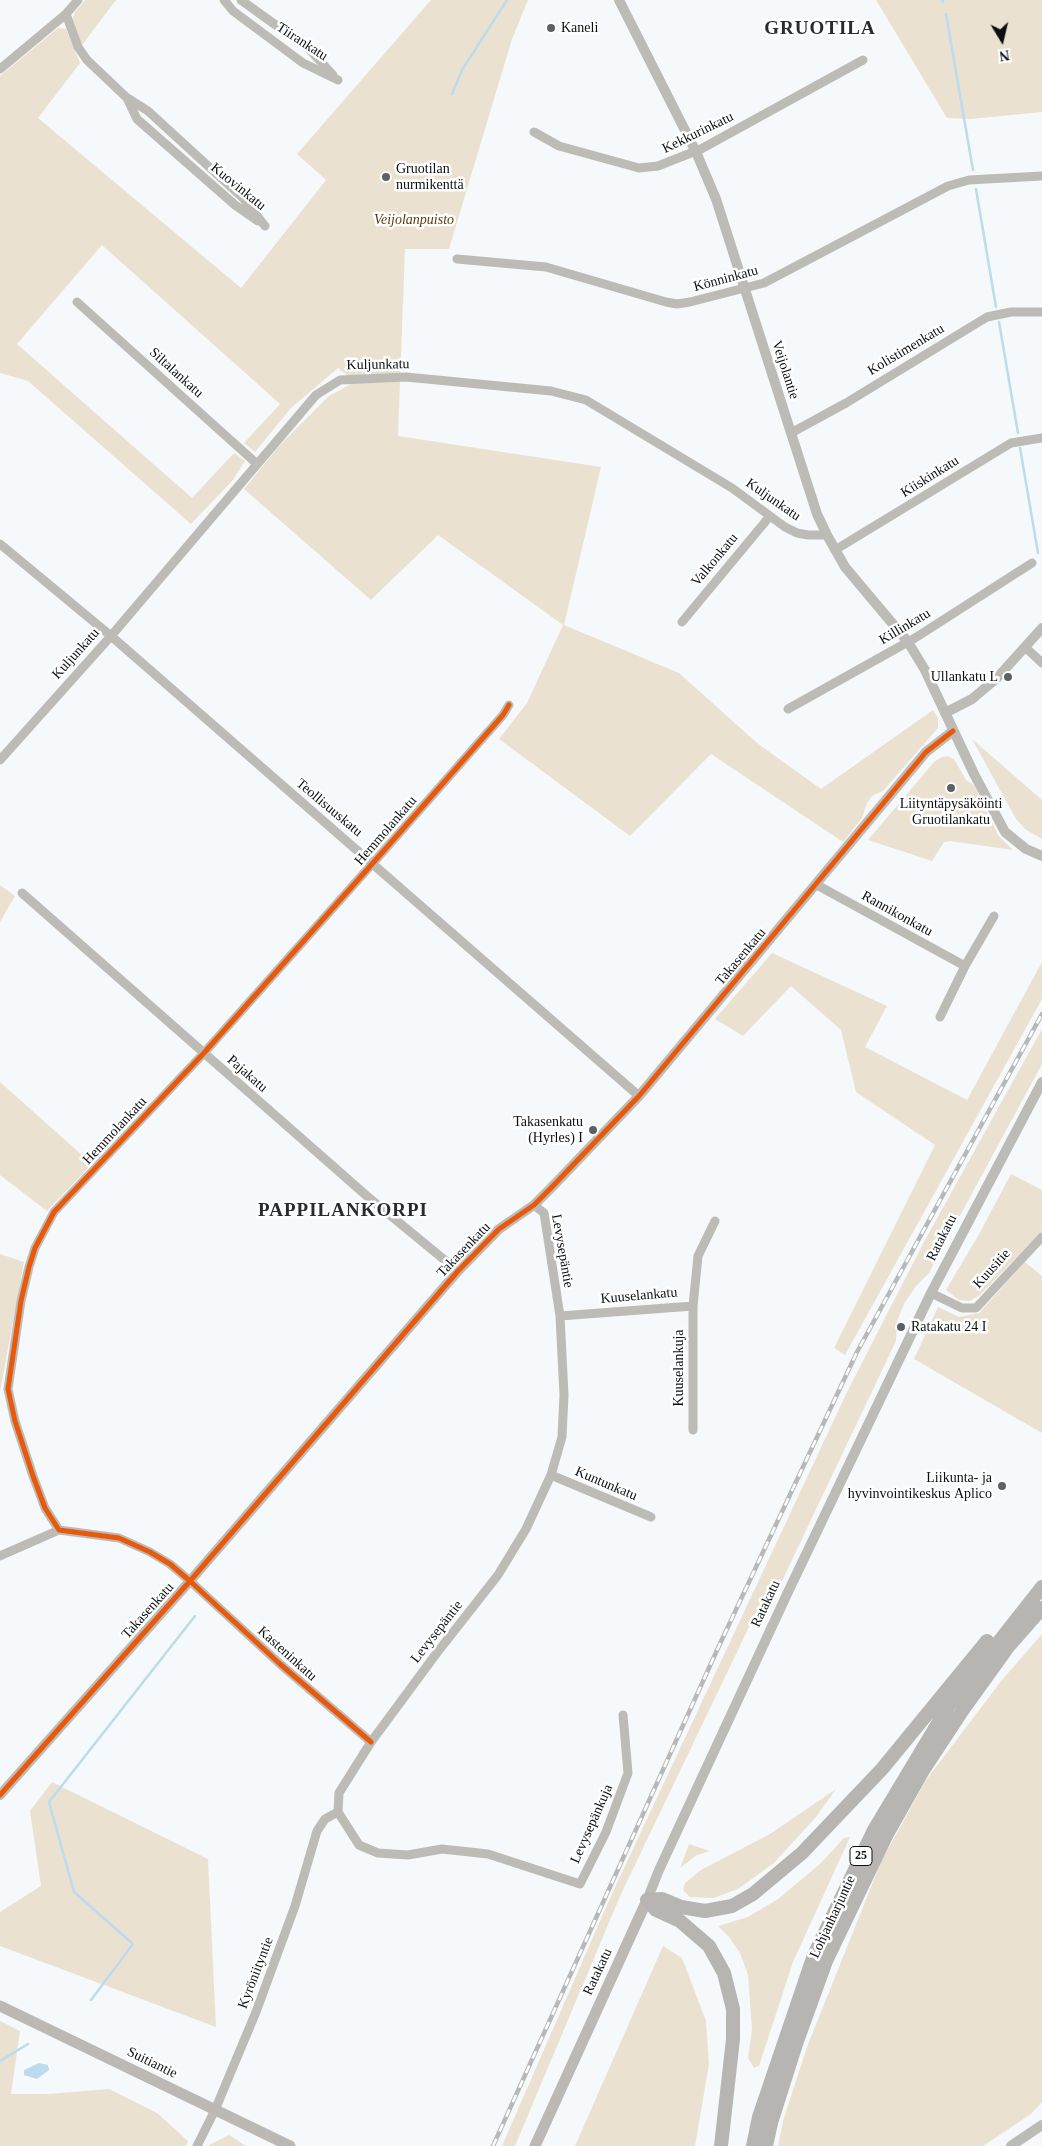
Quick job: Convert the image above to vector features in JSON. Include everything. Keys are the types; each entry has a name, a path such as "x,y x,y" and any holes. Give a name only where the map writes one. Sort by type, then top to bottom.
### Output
{"highway":[{"name":"Lohjanharjuntie","path":"766,2146 797,2041 826,1961 887,1834 922,1772 1037,1603 1042,1587"},
{"path":"647,1900 662,1899 681,1907 705,1911 732,1906 753,1894 802,1853 882,1769 1008,1617 1037,1603"},
{"name":"Lohjanharjuntie","path":"753,2146 759,2117 814,1954 874,1830 949,1705 1037,1603"},
{"path":"647,1900 656,1910 680,1921 709,1946 724,1973 733,2009 733,2039 721,2146"}],"main road":[{"name":"Ratakatu","path":"535,2146 647,1900"},
{"name":"Suitiantie","path":"0,2006 290,2146"}],"street":[{"path":"0,69 66,14 78,0"},
{"name":"Tiirankatu","path":"224,0 233,11 303,63 338,80 309,50 241,0"},
{"name":"Veijolantie","path":"618,0 696,152 728,231 744,288 817,514 827,535 845,567 908,642 926,670 953,731 1005,832 1026,850 1042,856"},
{"name":"Kuovinkatu","path":"66,14 78,47 87,60 126,98 148,111 236,191 265,226 234,205 138,119 126,98"},
{"name":"Kekkurinkatu","path":"534,132 559,146 639,168 658,166 696,152 864,60"},
{"name":"Könninkatu","path":"457,259 546,268 677,304 764,283 948,186 970,180 1042,176"},
{"name":"Siltalankatu","path":"77,302 256,464"},
{"name":"Kolistimenkatu","path":"791,433 846,404 987,317 1011,312 1042,312"},
{"name":"Kuljunkatu","path":"0,760 111,636 316,395 340,380 406,377 551,391 586,400 732,488 770,516 798,533 816,536 827,535"},
{"name":"Kiiskinkatu","path":"835,550 1011,443 1042,438"},
{"name":"Valkonkatu","path":"682,622 770,516"},
{"name":"Teollisuuskatu","path":"0,544 111,636 259,767 373,863 639,1096"},
{"name":"Killinkatu","path":"788,709 908,642 1032,563"},
{"path":"945,713 972,699 997,678 1042,628"},
{"path":"1025,647 1042,663"},
{"name":"Hemmolankatu","path":"58,1530 45,1508 33,1476 15,1421 8,1389 21,1301 34,1248 54,1212 203,1054 503,715 509,705"},
{"name":"Takasenkatu","path":"0,1795 190,1580 458,1271 499,1229 534,1204 639,1096 817,885 926,752 953,731"},
{"name":"Rannikonkatu","path":"817,885 965,966"},
{"name":"Pajakatu","path":"22,893 203,1054 368,1197 458,1271"},
{"path":"940,1017 965,966 994,916"},
{"name":"Ratakatu","path":"647,1900 659,1870 788,1592 931,1293 1042,1082"},
{"name":"Levysepäntie","path":"338,1812 339,1793 371,1742 436,1654 498,1575 526,1529 551,1475 562,1437 564,1394 560,1316 544,1213 534,1204"},
{"name":"Kuuselankatu","path":"560,1316 693,1306 698,1256 715,1221"},
{"name":"Kuusitie","path":"931,1293 962,1308 976,1308 1042,1237"},
{"name":"Kuuselankuja","path":"693,1306 693,1430"},
{"name":"Kuntunkatu","path":"551,1475 651,1517"},
{"path":"0,1556 58,1530 119,1538 150,1552 190,1580"},
{"name":"Kasteninkatu","path":"190,1580 280,1664 371,1742"},
{"name":"Levysepänkuja","path":"338,1812 359,1845 378,1853 408,1855 442,1849 488,1854 580,1884 606,1832 628,1773 623,1715"},
{"name":"Kyröniityntie","path":"196,2146 214,2110 256,2012 289,1923 317,1830 325,1819 338,1812"},
{"path":"1011,2146 1042,2125"}],"green space":[{"path":"85,0 116,0 82,45 73,23 73,17"},
{"name":"Veijolanpuisto","path":"431,0 528,0 512,39 449,249 405,249 398,436 601,467 564,625 679,673 757,743 821,789 933,710 938,718 938,728 883,791 872,796 867,803 862,818 843,842 711,754 630,836 499,739 527,703 563,625 438,535 371,600 244,489 280,445 329,396 349,385 352,379 338,368 291,408 255,452 244,443 280,404 102,245 17,344 192,498 234,453 245,461 233,480 191,524 28,381 0,373 0,76 58,28 66,29 80,63 38,118 241,288 326,180 297,154"},
{"path":"876,0 1042,0 1042,112 971,119 947,118"},
{"path":"972,739 1042,800 1042,839 1025,829 1016,819"},
{"path":"948,756 954,759 966,780 974,785 998,835 1013,850 950,841 944,842 932,861 868,840 934,762"},
{"path":"0,885 15,896 0,922"},
{"path":"772,953 887,1006 865,1047 967,1100 1042,962 1042,999 845,1355 834,1348 935,1145 856,1092 841,1030 791,986 743,1036 715,1019"},
{"path":"1042,1029 1042,1064 929,1273 917,1285 905,1302 897,1321 896,1341 781,1583 774,1585 761,1602 621,1894 515,2146 502,2146 610,1898 848,1390 925,1240"},
{"path":"0,1082 92,1164 47,1211 0,1175"},
{"path":"1011,1174 1042,1190 1042,1231 980,1295 970,1301 959,1300 946,1290 978,1236"},
{"path":"0,1254 24,1262 0,1392"},
{"path":"1025,1262 1042,1276 1042,1433 914,1359 938,1307 959,1317 979,1313"},
{"path":"1042,1634 1042,2102 1031,2114 983,2146 778,2146 783,2121 807,2047 881,1862 926,1780 1002,1680"},
{"path":"52,1782 208,1859 216,2027 0,1946 0,1912 41,1886 30,1811"},
{"path":"836,1789 816,1817 774,1863 738,1889 713,1898 690,1897 683,1890 685,1883 701,1870 770,1834"},
{"path":"850,1837 793,1962 759,2066 754,2068 748,2058 752,2029 748,1975 740,1953 729,1937 718,1926 748,1917 778,1899 821,1863 844,1838"},
{"path":"689,1844 710,1851 697,1855 680,1868"},
{"path":"663,1946 682,1958 706,2021 709,2064 695,2146 575,2146"},
{"path":"0,2021 20,2031 11,2094 49,2094 109,2089 157,2113 188,2141 186,2146 0,2146"},
{"path":"229,2135 246,2146 209,2146 209,2145"}],"water":[{"path":"39,2063 48,2065 49,2070 37,2079 24,2075 24,2070"}],"waterway":[{"path":"452,94 462,70 507,0"},
{"path":"946,14 973,170"},
{"path":"976,189 996,307"},
{"path":"999,322 1018,433"},
{"path":"1020,448 1038,553"},
{"path":"91,2000 133,1944 74,1892 49,1802 195,1616"},
{"path":"0,2061 28,2044"}],"railway":[{"path":"493,2146 718,1648 857,1352 1042,1014"}],"cycle path":[{"path":"371,1742 280,1664 170,1564 150,1552 119,1538 59,1530 45,1508 33,1476 15,1421 8,1389 21,1301 29,1267 35,1248 54,1212 203,1054 503,715 509,705"},
{"path":"0,1795 190,1581 458,1271 499,1229 534,1205 639,1096 926,752 953,731"}],"place":[{"name":"Kaneli","path":"551,28"},
{"name":"Gruotilan nurmikenttä","path":"386,177"},
{"name":"Ullankatu L","path":"1008,677"},
{"name":"Liityntäpysäköinti Gruotilankatu","path":"951,788"},
{"name":"Takasenkatu (Hyrles) I","path":"593,1130"},
{"name":"Ratakatu 24 I","path":"901,1327"},
{"name":"Liikunta- ja hyvinvointikeskus Aplico","path":"1002,1486"}],"district":[{"name":"GRUOTILA","path":"820,29"},
{"name":"PAPPILANKORPI","path":"343,1211"}]}
